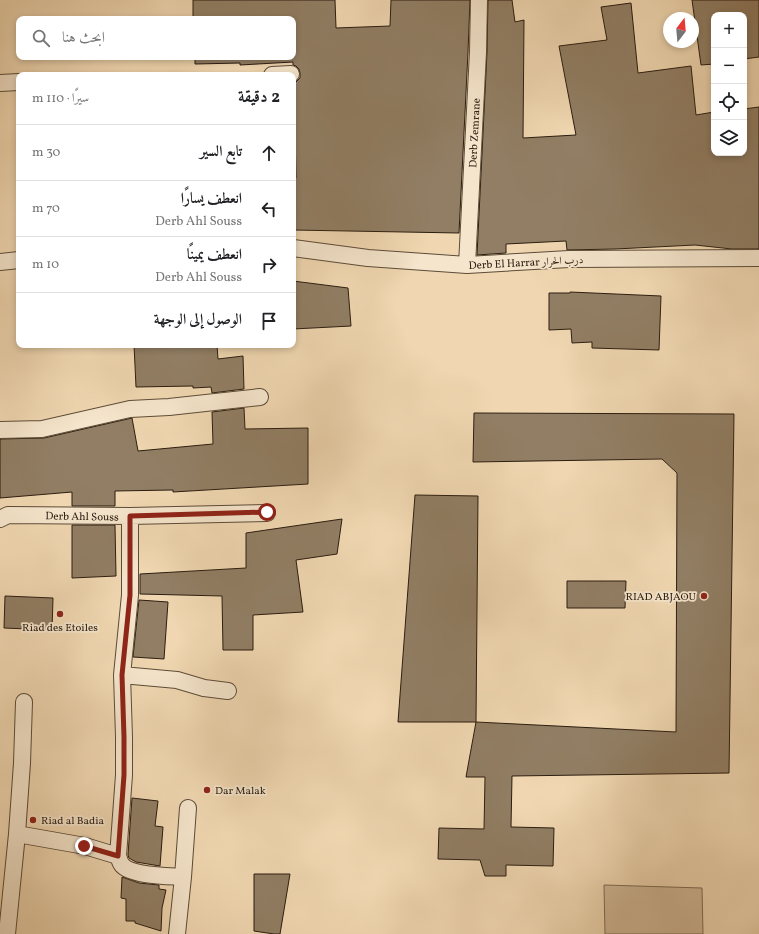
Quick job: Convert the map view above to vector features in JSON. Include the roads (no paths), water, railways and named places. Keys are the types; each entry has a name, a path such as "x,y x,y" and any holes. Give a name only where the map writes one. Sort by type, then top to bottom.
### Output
{"lane":[{"name":"Derb Zemrane","path":"467,265 478,60 479,0"},
{"path":"0,83 16,82"},
{"name":"Derb El Harrar درب الحرار","path":"296,248 368,258 467,265 568,259 759,258"},
{"path":"0,262 16,260"},
{"path":"0,430 42,428 130,409 169,407 260,397"},
{"path":"130,516 267,512"},
{"name":"Derb Ahl Souss","path":"0,519 8,515 130,516 130,595 122,675 124,775 118,856"},
{"path":"122,675 177,680 204,688 228,691"},
{"path":"7,934 17,834 22,763 24,702"},
{"path":"178,934 188,808"},
{"path":"17,834 84,846 118,856 122,864 130,870 143,874 183,877"}],"place":[{"name":"RIAD ABJAOU","path":"704,596"},
{"name":"Riad des Etoiles","path":"60,614"},
{"name":"Dar Malak","path":"207,790"},
{"name":"Riad al Badia","path":"33,820"}]}
